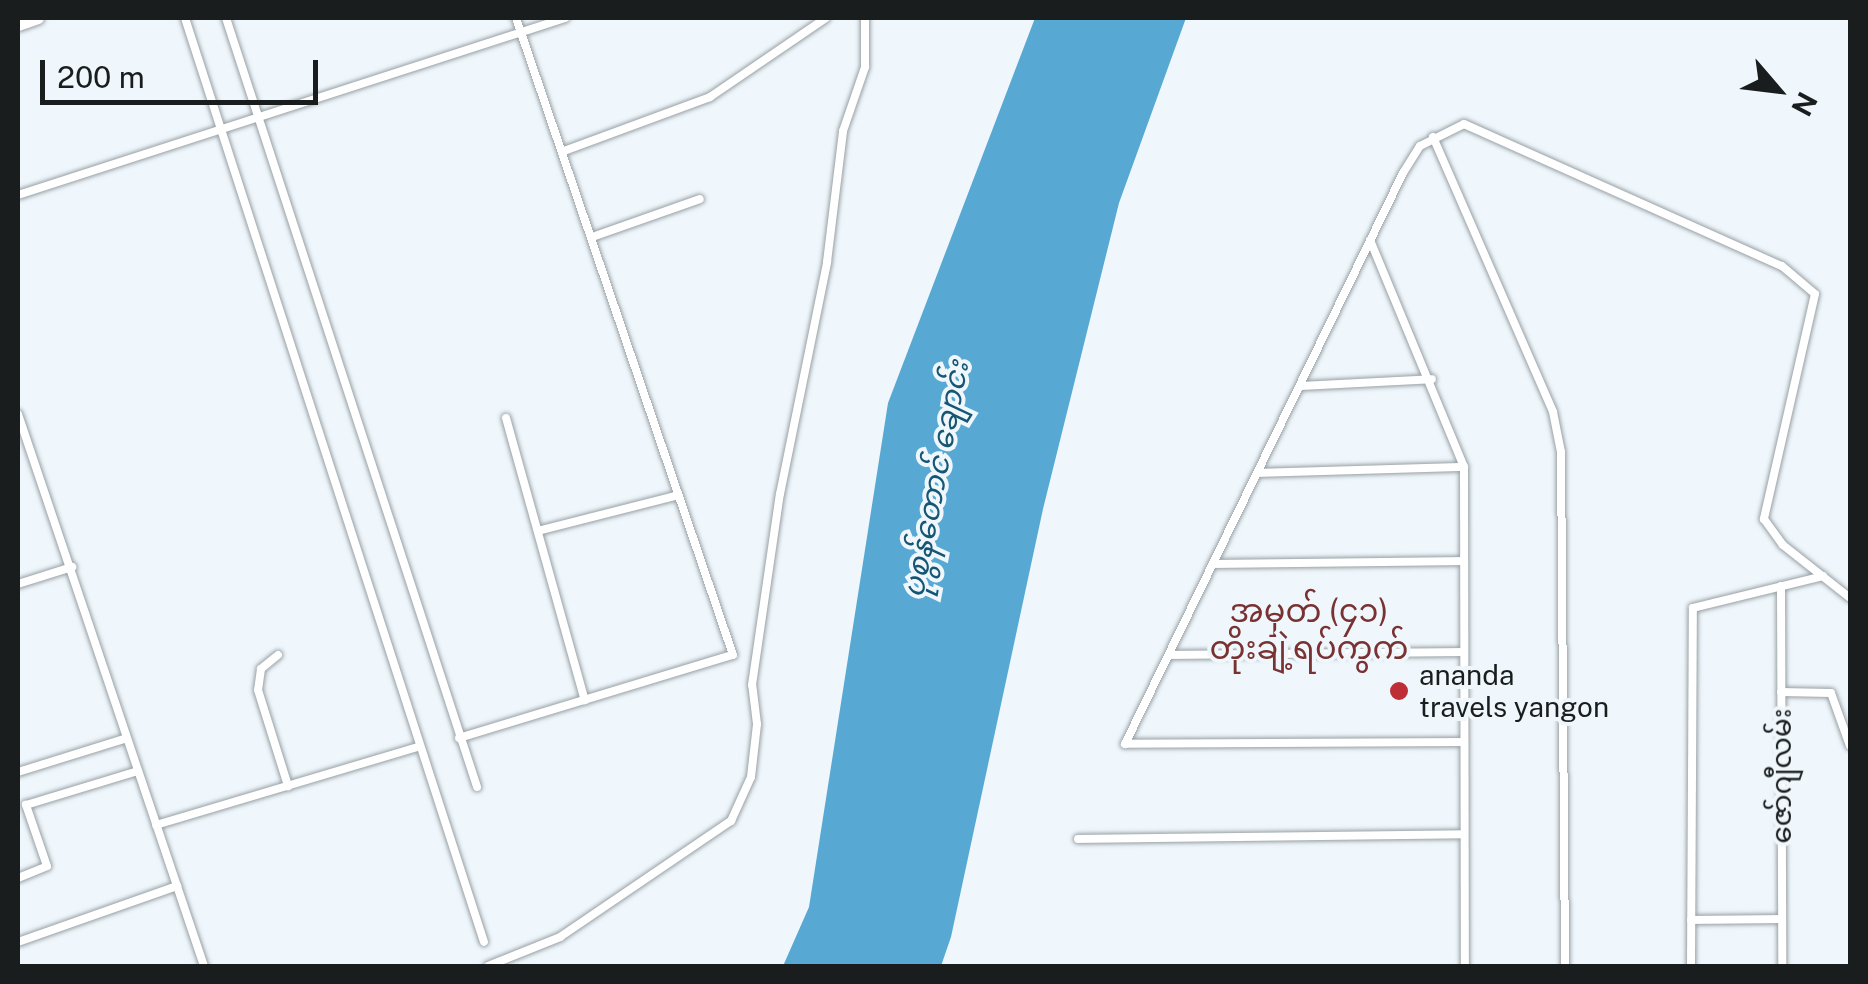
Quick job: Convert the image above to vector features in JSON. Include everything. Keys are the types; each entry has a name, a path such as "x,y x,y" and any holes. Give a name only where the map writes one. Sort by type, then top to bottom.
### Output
{"main road":[{"path":"18,24 35,18"}],"street":[{"path":"185,18 484,942"},
{"path":"226,18 255,117 477,787"},
{"path":"459,738 733,655 675,496 595,236 516,18"},
{"path":"18,194 565,18"},
{"path":"564,151 710,97 826,18"},
{"path":"488,966 560,936 731,821 751,777 757,724 752,684 780,494 827,262 843,131 865,67 865,18"},
{"path":"1462,742 1125,744 1216,564 1403,173 1434,137 1464,124 1754,253 1772,262 1817,300 1764,519 1783,545 1850,598"},
{"path":"1434,137 1553,412 1561,452 1565,966"},
{"path":"595,236 700,199"},
{"path":"1370,240 1432,379 1464,466 1461,652 1465,966"},
{"path":"1300,386 1432,379"},
{"path":"18,414 204,966"},
{"path":"506,418 584,700"},
{"path":"1259,473 1464,466"},
{"path":"538,531 675,496"},
{"path":"1216,564 1464,560"},
{"path":"18,584 72,567"},
{"path":"1691,966 1693,608 1709,599 1823,576"},
{"name":"ဇော်ဂျီလမ်း","path":"1781,586 1782,966"},
{"path":"1170,654 1461,652"},
{"path":"278,656 261,669 258,690 288,786"},
{"path":"1781,692 1831,693 1850,746"},
{"path":"18,772 127,738"},
{"path":"156,825 418,746"},
{"path":"18,878 46,866 26,805 138,771"},
{"path":"1078,839 1462,834"},
{"path":"18,939 176,886"},
{"path":"1691,920 1782,919"}],"water":[{"name":"ပုစွန်တောင် ချောင်း","path":"1035,18 1186,18 1119,203 1043,509 951,937 941,966 783,966 809,907 888,403"}],"place":[{"name":"ananda travels yangon","path":"1399,691"}],"district":[{"name":"အမှတ် (၄၁) တိုးချဲ့ရပ်ကွက်","path":"1309,630"}]}
